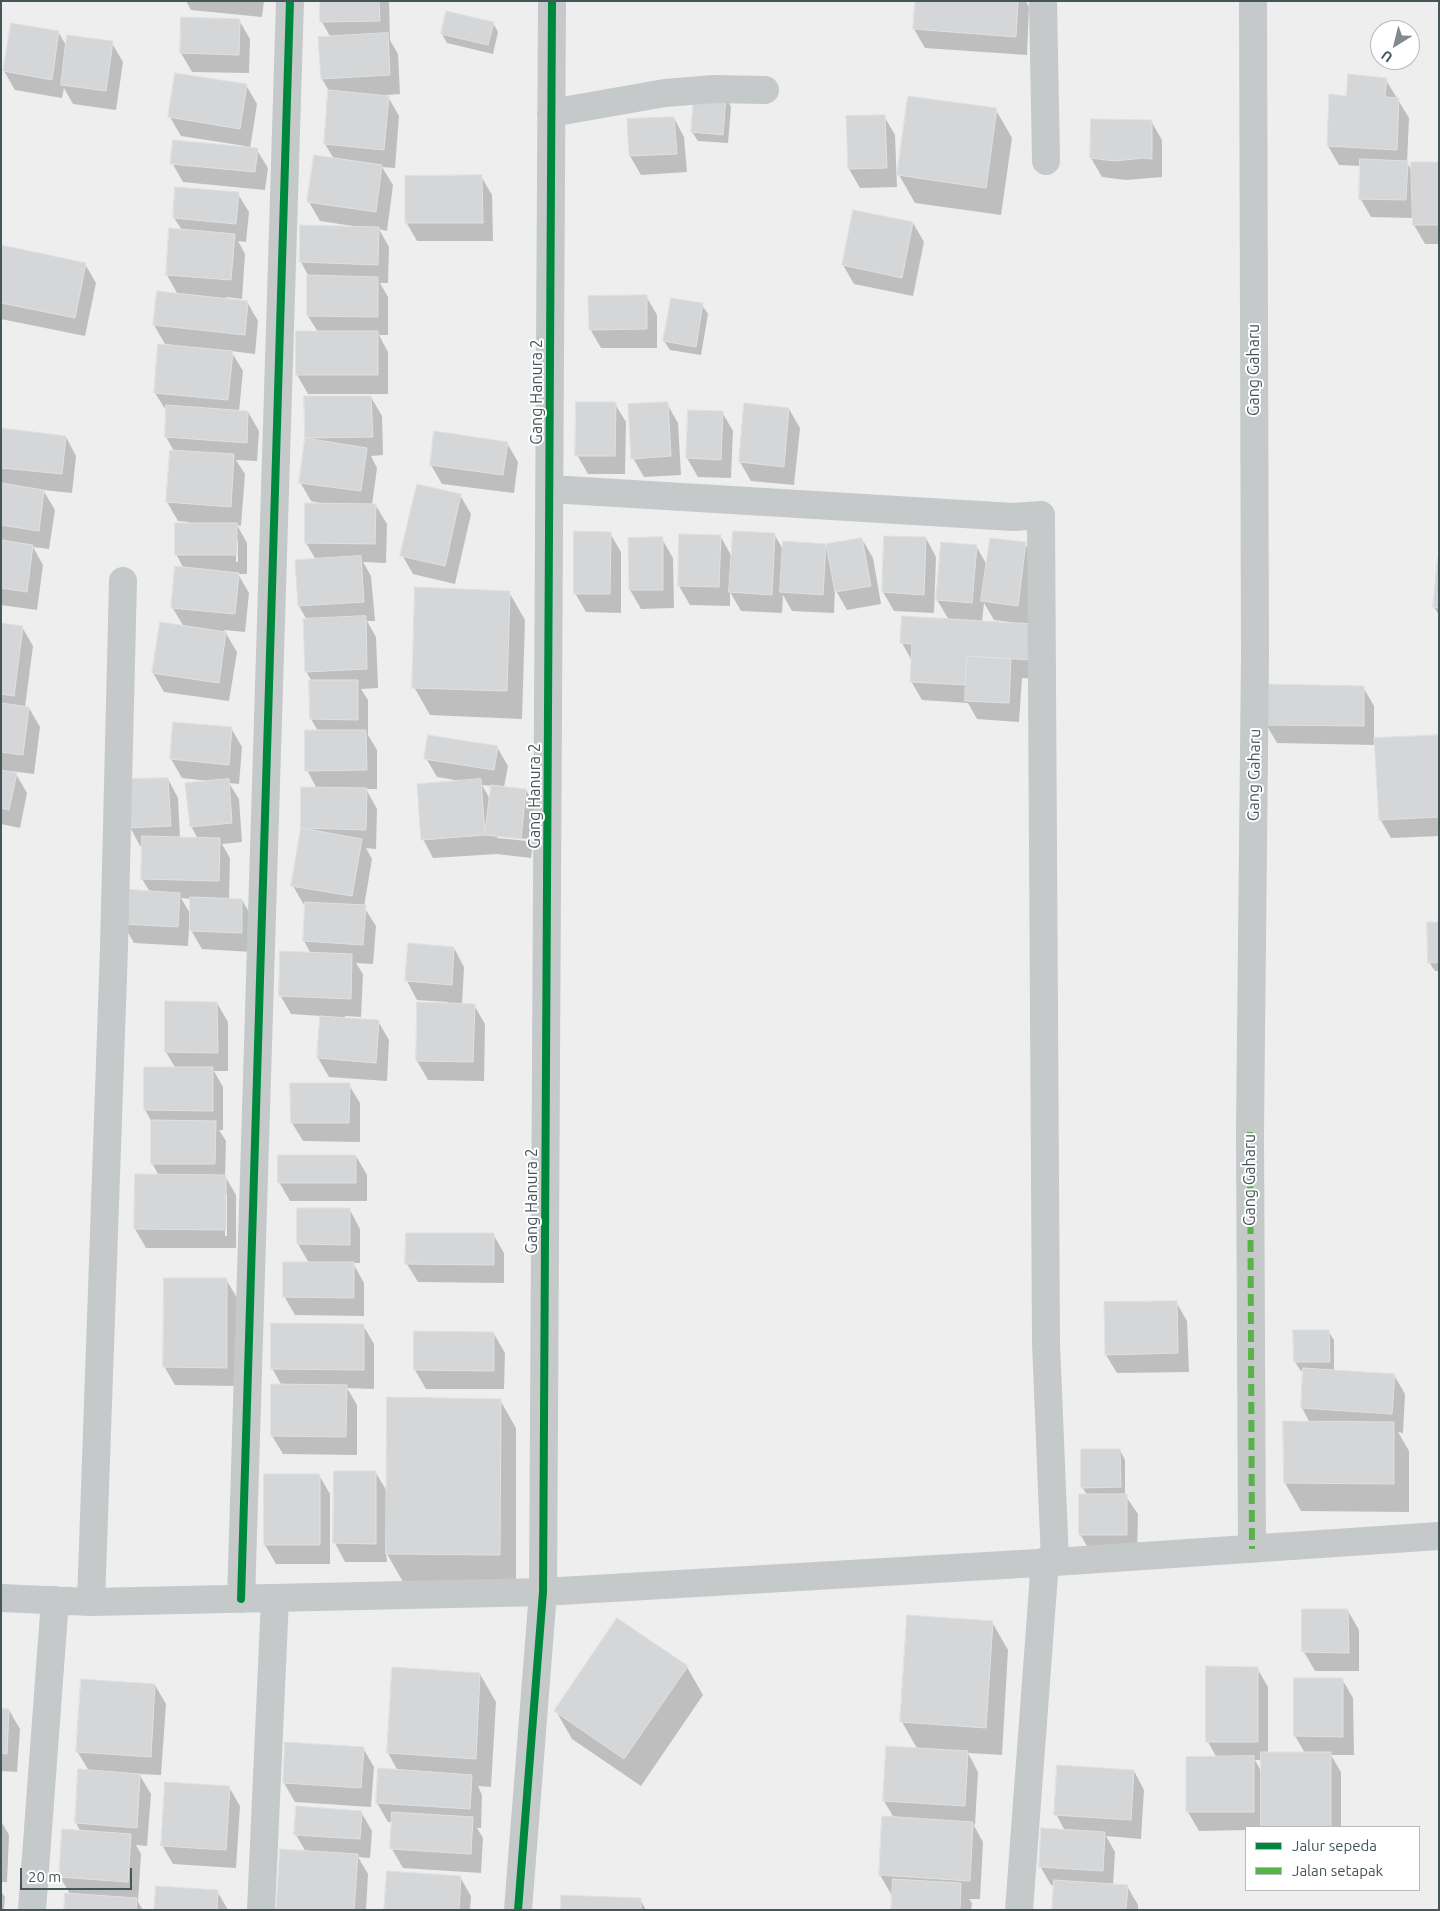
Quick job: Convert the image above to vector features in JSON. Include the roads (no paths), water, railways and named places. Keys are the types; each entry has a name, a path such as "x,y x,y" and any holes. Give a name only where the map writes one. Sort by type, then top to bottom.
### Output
{"street":[{"path":"241,1599 290,1"},
{"name":"Gang Hanura 2","path":"518,1910 543,1592 552,1"},
{"path":"1043,1 1046,161"},
{"name":"Gang Gaharu","path":"1252,1549 1250,1132 1256,656 1253,1"},
{"path":"551,113 665,93 714,89 765,90"},
{"path":"550,489 1004,516 1041,515 1046,1343 1050,1561 1019,1910"},
{"path":"91,1602 113,968 123,581"},
{"path":"1,1598 91,1602 543,1592 1439,1536"},
{"path":"261,1910 275,1599"},
{"path":"32,1910 54,1600"}]}
